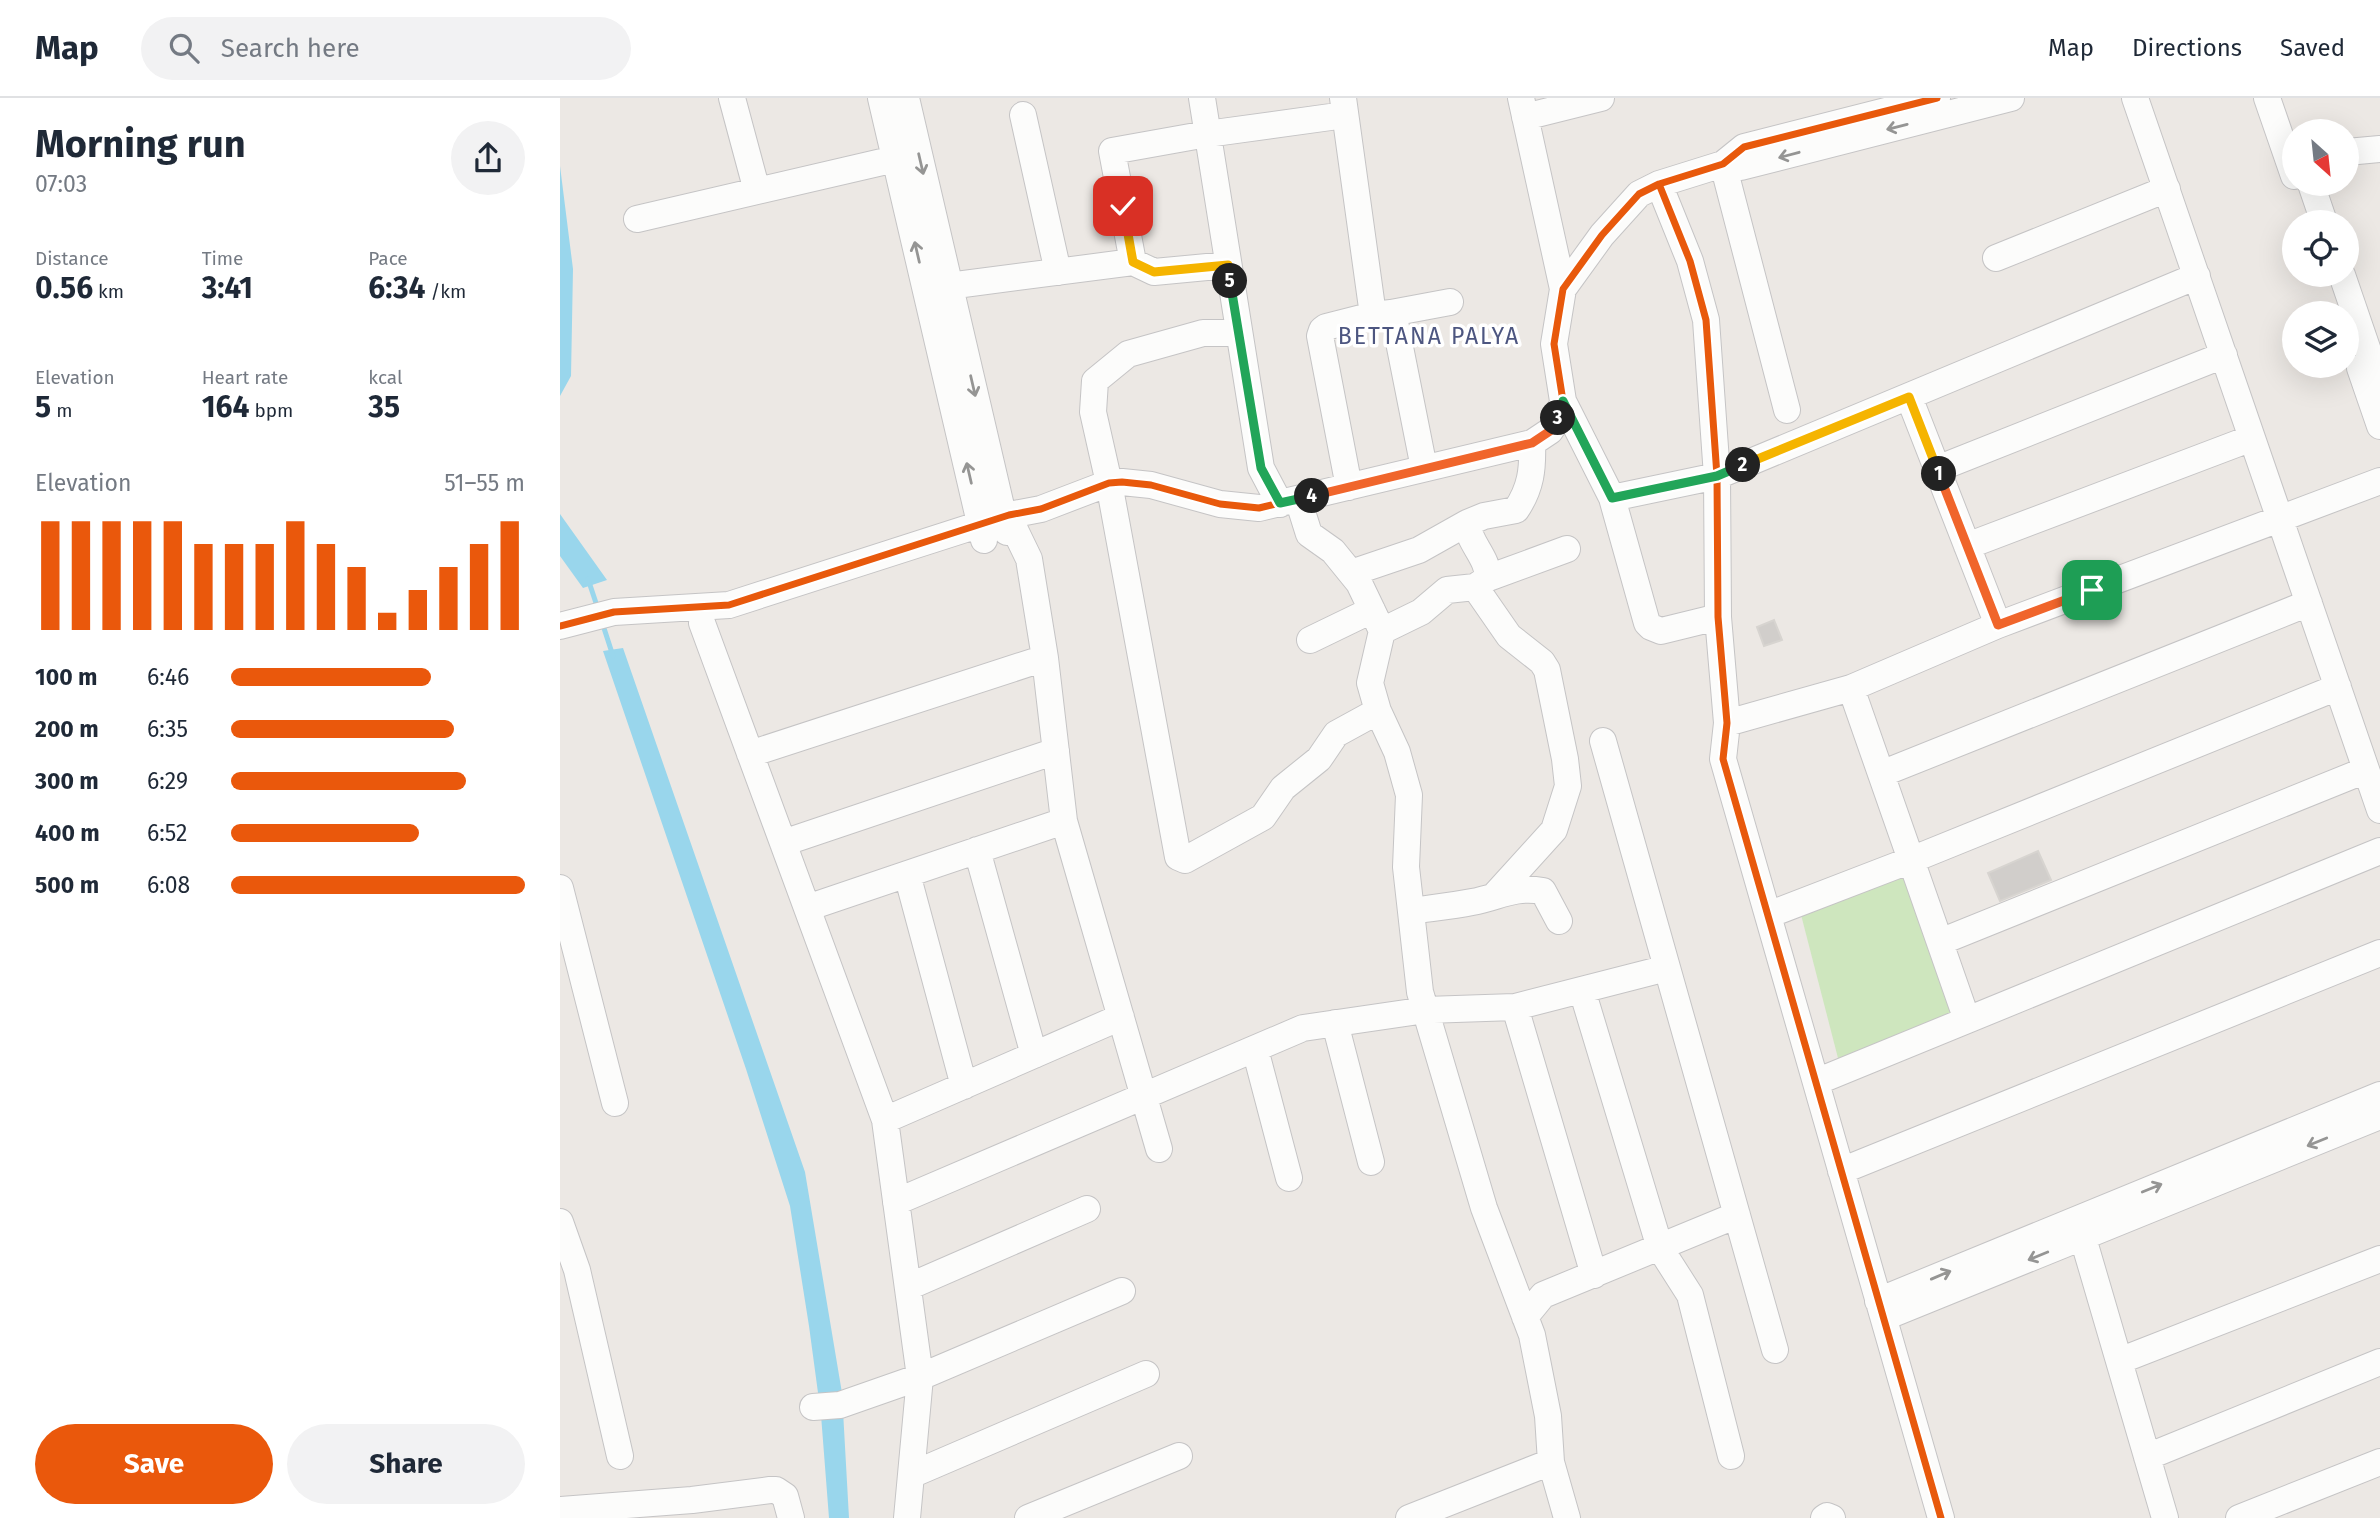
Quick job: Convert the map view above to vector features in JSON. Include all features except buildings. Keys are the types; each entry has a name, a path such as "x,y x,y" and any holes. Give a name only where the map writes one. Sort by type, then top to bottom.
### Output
{"street":[{"path":"733,98 757,191"},
{"path":"881,98 895,159 938,287"},
{"path":"906,98 938,287 998,528 1030,559 1065,821 1159,1149"},
{"path":"1202,98 1261,468 1289,501 1309,534 1332,551 1359,583 1377,621 1370,683 1378,711 1397,752 1409,795 1406,867 1420,992 1484,1208 1532,1335 1548,1416 1551,1462 1567,1518"},
{"path":"1601,98 1523,108 1563,289 1554,344 1563,401 1612,498 1647,623 1661,631 1718,617"},
{"path":"1563,289 1602,235 1639,194 1659,184 1723,164 1744,146 1937,98"},
{"path":"1723,164 1741,167 2007,98"},
{"path":"2136,98 2380,810"},
{"path":"2267,98 2282,132"},
{"path":"2281,98 2285,119"},
{"path":"1133,262 1112,151 1344,107 1382,314"},
{"path":"1023,115 1058,272"},
{"path":"2359,151 2380,149"},
{"path":"637,219 895,159"},
{"path":"1723,164 1787,410"},
{"path":"1659,184 1690,261 1706,320 1717,476 1718,617 1727,723 1774,912"},
{"path":"1996,258 2166,189"},
{"path":"938,287 1133,262 1154,272 1228,265"},
{"path":"1612,498 1717,476 2197,276"},
{"path":"2346,287 2380,386"},
{"path":"1349,486 1320,336 1322,330 1382,314 1450,302"},
{"path":"1382,314 1394,317 1424,468"},
{"path":"1238,333 1203,333 1128,354 1095,381 1093,412 1109,483 1178,857 1185,860 1263,817 1283,788 1319,759 1336,734 1378,711"},
{"path":"1937,468 2224,355"},
{"path":"2359,364 2380,426"},
{"path":"1909,397 1998,625"},
{"path":"560,626 730,613 738,621 998,528 1109,483 1151,485 1220,504 1259,508 1532,443 1550,431 1558,419 1563,401"},
{"path":"1967,546 2252,438"},
{"path":"1351,573 1423,548 1484,516 1516,510 1527,495 1533,463 1532,443"},
{"path":"1727,723 1851,688 1998,625 2380,481"},
{"path":"1467,523 1468,533 1488,568 1481,582"},
{"path":"1310,640 1421,612 1447,590 1481,582 1567,548"},
{"path":"1481,582 1509,636 1548,670 1568,786 1554,830 1495,895"},
{"path":"1881,774 2309,603"},
{"path":"560,640 602,623 702,623 730,613"},
{"path":"702,623 885,1120 920,1377 907,1518"},
{"path":"750,754 1045,658"},
{"path":"1774,912 1911,860 2338,687"},
{"path":"1851,688 1967,1020"},
{"path":"1727,723 1723,759 1774,912 1887,1307 1954,1518"},
{"path":"1603,741 1775,1350"},
{"path":"783,843 1056,751"},
{"path":"1940,942 2366,770"},
{"path":"807,908 1065,821"},
{"path":"977,850 1034,1055"},
{"path":"1822,1079 2380,851"},
{"path":"907,874 964,1086"},
{"path":"560,888 615,1103"},
{"path":"1411,911 1475,902 1511,890 1530,889 1543,891 1559,921"},
{"path":"1847,1168 2380,953"},
{"path":"896,1202 1303,1028 1426,1010 1515,1007 1667,968"},
{"path":"1582,990 1660,1248 1690,1295 1731,1456"},
{"path":"1515,1007 1594,1275"},
{"path":"885,1120 1121,1017"},
{"path":"1335,1023 1371,1162"},
{"path":"1255,1049 1289,1178"},
{"path":"1887,1307 2080,1228 2380,1095"},
{"path":"2080,1228 2380,1116"},
{"path":"908,1287 1087,1209"},
{"path":"1525,1317 1543,1295 1737,1215"},
{"path":"560,1222 577,1270 620,1456"},
{"path":"2080,1228 2165,1518"},
{"path":"2119,1361 2380,1259"},
{"path":"813,1407 840,1405 920,1377 1122,1291"},
{"path":"1887,1307 1941,1518"},
{"path":"2147,1457 2380,1362"},
{"path":"911,1475 1146,1374"},
{"path":"1028,1518 1179,1456"},
{"path":"1409,1518 1551,1462"},
{"path":"2239,1518 2380,1462"},
{"path":"560,1510 692,1500 776,1490 785,1496 791,1518"},
{"path":"1824,1518 1832,1518"}],"green space":[{"path":"1906,868 1952,1015 1839,1062 1799,907"}],"water":[{"path":"560,166 573,269 571,376 560,396"},
{"path":"560,514 607,580 583,588 560,556"},
{"path":"623,648 805,1172 842,1393 849,1518 829,1518 821,1415 790,1206 603,651"}],"waterway":[{"path":"588,579 598,609"},
{"path":"602,622 613,656"}],"cycle path":[{"path":"560,626 614,612 729,605 1009,515 1041,509 1109,483 1151,485 1220,504 1259,508 1532,443 1550,431 1558,419 1563,401 1554,344 1563,289 1602,235 1639,194 1659,184 1723,164 1744,147 1937,98"},
{"path":"1659,184 1690,261 1706,320 1717,476 1718,617 1727,723 1723,759 1941,1518"}],"district":[{"name":"BETTANA PALYA","path":"1429,336"}],"route":[{"path":"1123,206 1133,262 1154,272 1228,265 1261,468 1280,503 1532,443 1550,431 1558,419 1563,401 1612,498 1717,476 1909,397 1998,625 2092,590"}]}
